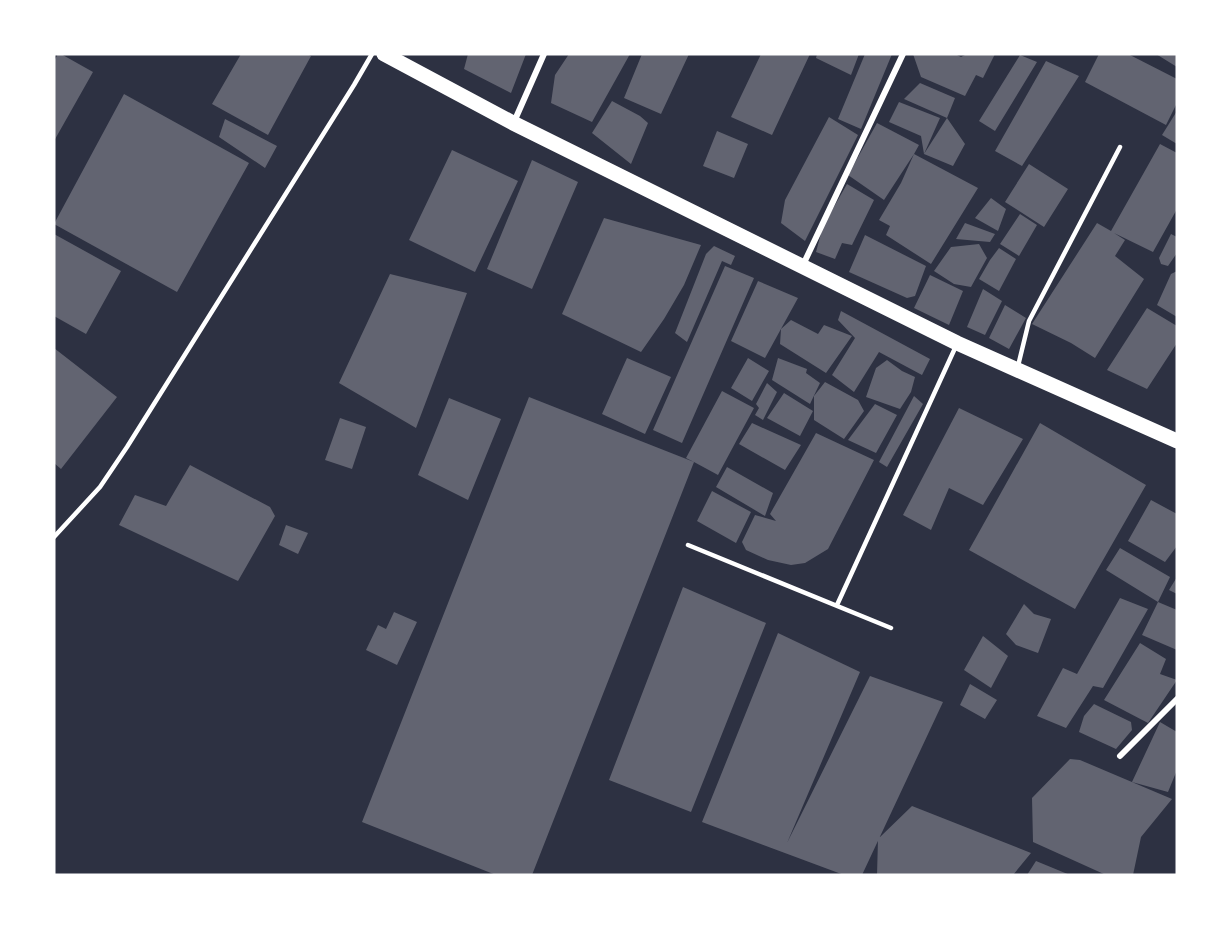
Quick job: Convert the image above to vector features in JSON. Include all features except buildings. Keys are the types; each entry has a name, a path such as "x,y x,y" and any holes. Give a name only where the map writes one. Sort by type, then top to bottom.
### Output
{"main road":[{"path":"384,54 513,123 957,343 1177,441"}],"street":[{"path":"513,123 544,54"},
{"path":"803,265 903,54"},
{"path":"1120,756 1177,699"}],"lane":[{"path":"54,537 100,487 127,447 372,54"},
{"path":"1017,368 1029,321 1120,147"},
{"path":"837,605 957,343"},
{"path":"688,545 891,628"}]}
